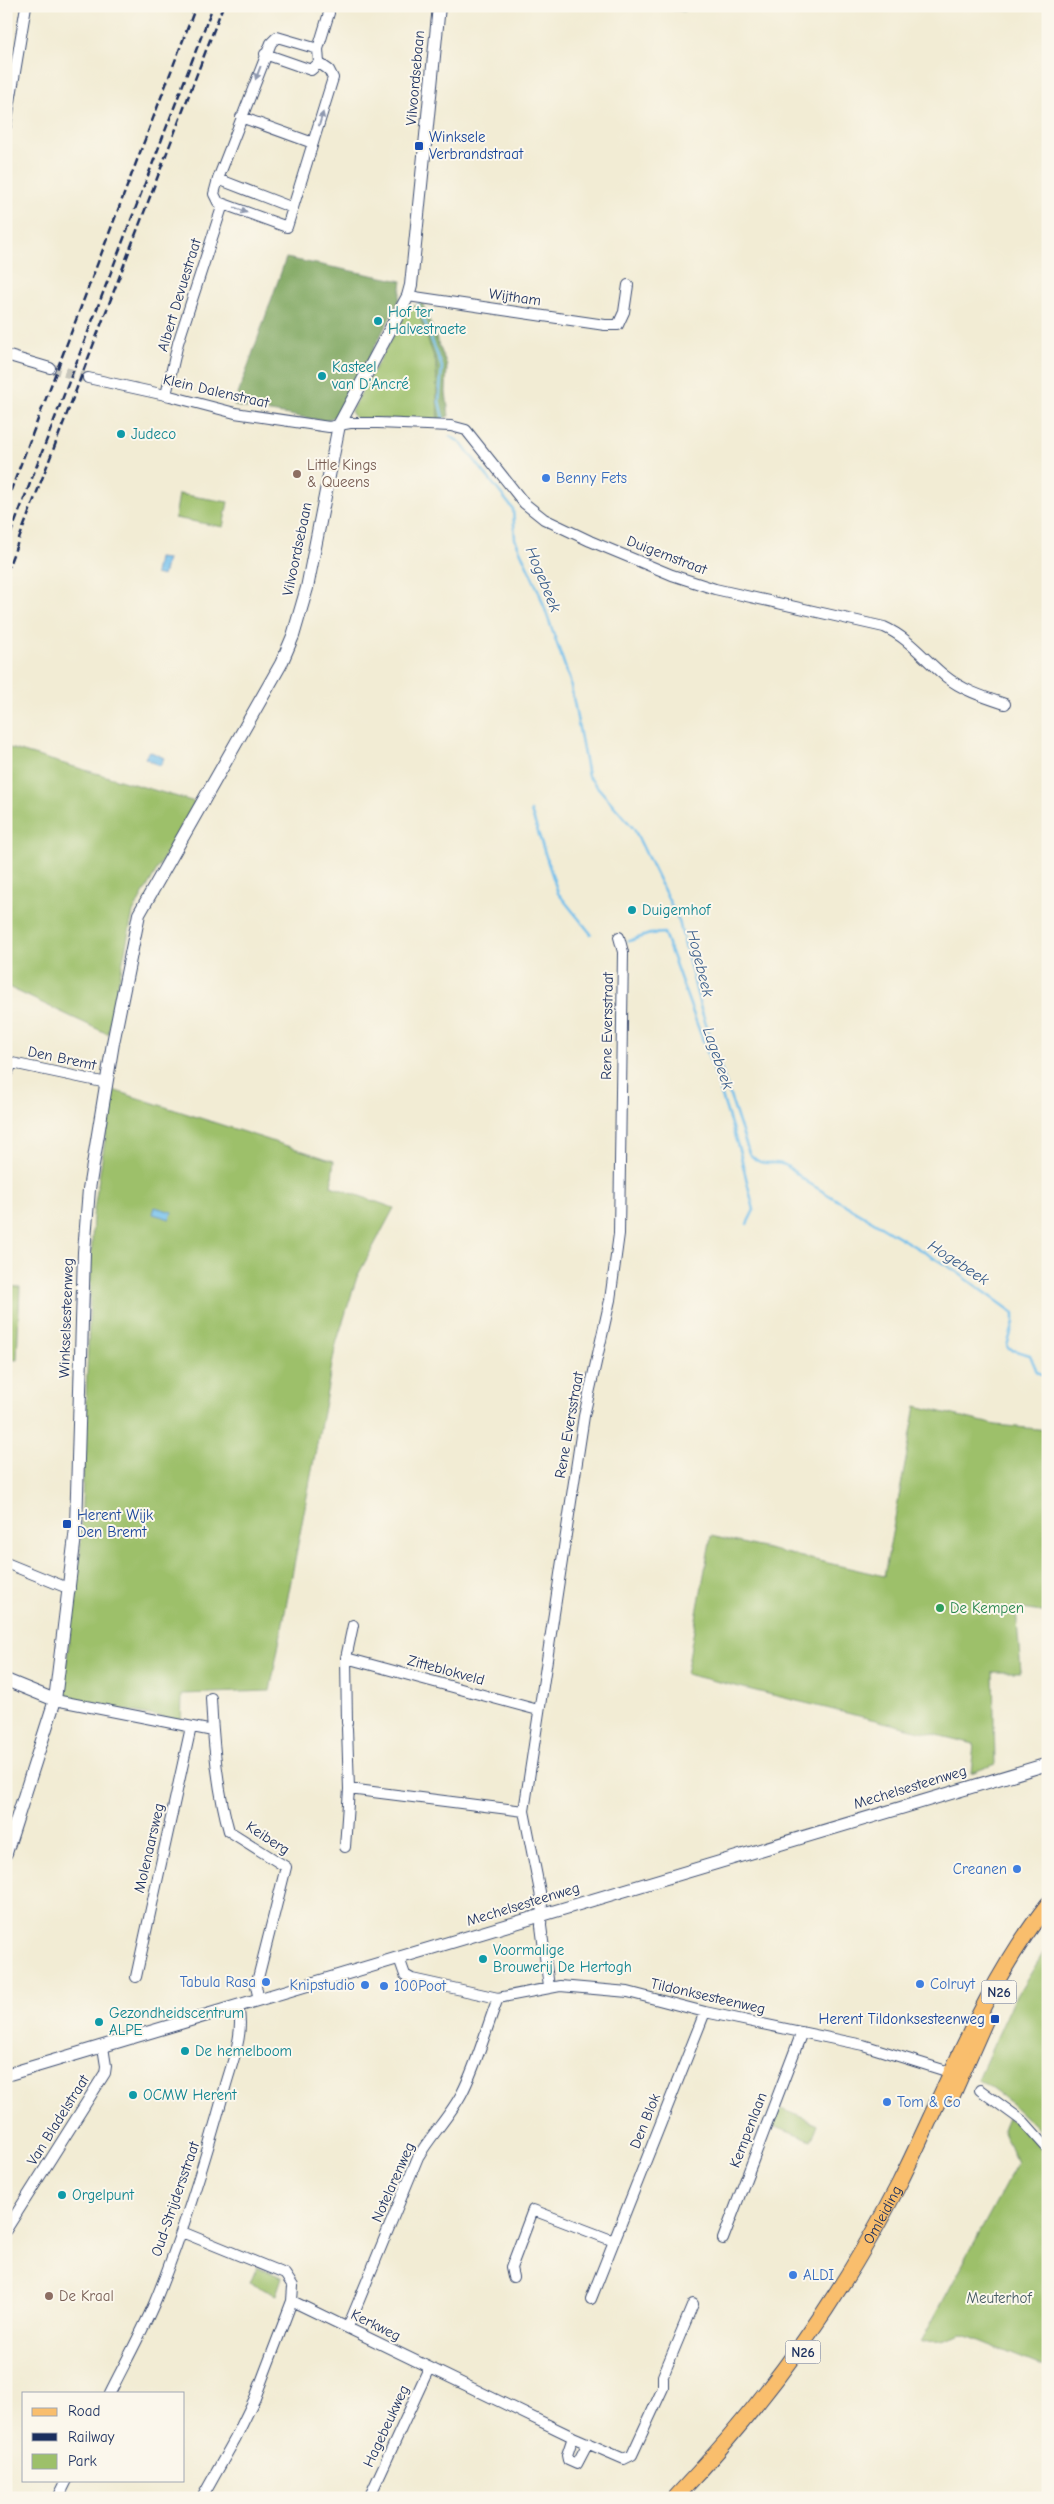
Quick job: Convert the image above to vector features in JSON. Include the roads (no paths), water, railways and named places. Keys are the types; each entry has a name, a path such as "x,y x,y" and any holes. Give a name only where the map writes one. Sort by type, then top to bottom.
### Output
{"main road":[{"name":"Omleiding","path":"685,2498 779,2387 854,2278 918,2162 986,1999 1048,1904"},
{"name":"Omleiding","path":"676,2498 765,2394 832,2299 889,2203 998,1993 1048,1915"}],"street":[{"path":"6,126 26,6"},
{"name":"Vilvoordsebaan","path":"205,796 266,693 293,636 307,588 339,425 408,296 414,276 439,6"},
{"path":"319,64 318,49 329,13"},
{"path":"318,49 277,37 271,43 265,54 218,179 214,194 218,202 287,228 334,78 329,70 319,64"},
{"path":"265,54 311,70 319,64"},
{"path":"241,117 313,143"},
{"path":"218,179 293,208"},
{"name":"Albert Devuestraat","path":"166,395 178,343 223,204"},
{"name":"Wijtham","path":"408,296 606,325 618,325 624,312 628,285"},
{"path":"6,355 50,368"},
{"name":"Klein Dalenstraat","path":"88,378 166,395 235,413 329,427 339,425"},
{"name":"Duigemstraat","path":"339,425 378,423 451,426 466,430 524,504 544,519 672,575 715,589 884,626 897,633 913,646 945,676 976,694 1005,704"},
{"name":"Winkselsesteenweg","path":"6,1853 55,1700 70,1588 76,1528 84,1252 89,1189 106,1083 139,914 205,796"},
{"name":"Rene Eversstraat","path":"549,1987 542,1902 524,1811 584,1416 617,1265 624,952 618,937"},
{"name":"Den Bremt","path":"6,1076 9,1061 106,1083"},
{"path":"6,1563 70,1588"},
{"path":"345,1846 349,1789 346,1658 353,1625"},
{"name":"Zitteblokveld","path":"346,1658 538,1710"},
{"path":"6,1680 55,1700 212,1731"},
{"name":"Keiberg","path":"211,1698 212,1731 224,1815 229,1831 286,1867 256,1986 259,2000"},
{"name":"Molenaarsweg","path":"136,1976 191,1727"},
{"name":"Mechelsesteenweg","path":"6,2075 1048,1764"},
{"path":"349,1789 524,1811"},
{"name":"Tildonksesteenweg","path":"399,1958 405,1975 412,1979 498,1998 560,1986 628,1992 705,2012 888,2052 956,2074"},
{"name":"Notelarenweg","path":"348,2328 418,2157 463,2091 498,1998"},
{"name":"Oud-Strijdersstraat","path":"110,2392 153,2306 182,2232 211,2139 237,2042 241,2024 238,2007"},
{"name":"Den Blok","path":"591,2298 705,2012"},
{"name":"Kempenlaan","path":"723,2239 802,2032"},
{"name":"Van Bladelstraat","path":"6,2230 105,2073 106,2066 103,2046"},
{"path":"980,2090 1024,2122 1048,2149"},
{"path":"513,2277 510,2268 533,2210 614,2241"},
{"path":"182,2232 285,2274 293,2286 292,2301 255,2398 235,2440 202,2498"},
{"name":"Kerkweg","path":"292,2301 573,2437 624,2459 632,2455 663,2388 663,2376 693,2304"},
{"name":"Hagebeukweg","path":"369,2498 429,2368"},
{"path":"573,2437 567,2455 568,2460 578,2464 588,2444"},
{"path":"58,2498 66,2482"}],"water":[{"path":"158,558 167,559 163,576 155,574"},
{"path":"149,751 164,758 160,766 145,758"},
{"path":"155,1207 172,1212 170,1219 153,1214"}],"waterway":[{"name":"Hogebeek","path":"418,304 442,367 439,401 443,418"},
{"name":"Hogebeek","path":"450,436 461,443 513,509 515,539 539,592 570,681 588,776 634,829 679,921 700,1006 749,1153 763,1163 780,1163 785,1165 807,1182 954,1270 1011,1311 1014,1314 1014,1323 1007,1346 1009,1349 1030,1355 1037,1372 1048,1377"},
{"name":"Lagebeek","path":"531,811 558,893 591,934"},
{"name":"Lagebeek","path":"629,941 650,934 664,933 714,1071 740,1153 754,1210 747,1224"}],"tunnel":[{"path":"50,368 88,378"}],"railway":[{"path":"6,503 196,6"},
{"path":"6,546 213,6"},
{"path":"6,573 223,6"}],"place":[{"name":"Winksele Verbrandstraat","path":"419,146"},
{"name":"Hof ter Halvestraete","path":"378,321"},
{"name":"Kasteel van D'Ancré","path":"322,376"},
{"name":"Judeco","path":"121,434"},
{"name":"Little Kings & Queens","path":"297,474"},
{"name":"Benny Fets","path":"546,478"},
{"name":"Duigemhof","path":"632,910"},
{"name":"Herent Wijk Den Bremt","path":"67,1524"},
{"name":"De Kempen","path":"940,1608"},
{"name":"Creanen","path":"1017,1869"},
{"name":"Voormalige Brouwerij De Hertogh","path":"483,1959"},
{"name":"Tabula Rasa","path":"266,1982"},
{"name":"Colruyt","path":"920,1984"},
{"name":"Knipstudio","path":"365,1985"},
{"name":"100Poot","path":"384,1986"},
{"name":"Herent Tildonksesteenweg","path":"995,2019"},
{"name":"Gezondheidscentrum ALPE","path":"99,2022"},
{"name":"De hemelboom","path":"185,2051"},
{"name":"OCMW Herent","path":"133,2095"},
{"name":"Tom & Co","path":"887,2102"},
{"name":"Orgelpunt","path":"62,2195"},
{"name":"ALDI","path":"793,2275"},
{"name":"De Kraal","path":"49,2296"}],"park label":[{"name":"Meuterhof","path":"999,2298"}]}
